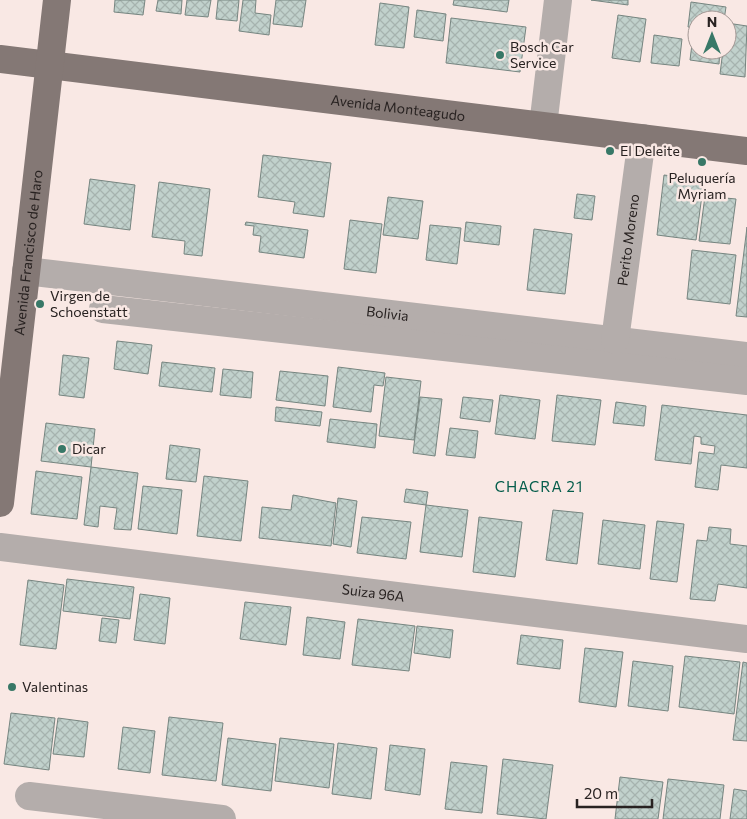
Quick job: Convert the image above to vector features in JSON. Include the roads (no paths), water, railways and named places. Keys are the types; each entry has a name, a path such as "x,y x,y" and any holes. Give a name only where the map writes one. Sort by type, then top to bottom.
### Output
{"main road":[{"name":"Avenida Francisco de Haro","path":"0,503 57,0"},
{"name":"Avenida Monteagudo","path":"0,59 747,151"}],"street":[{"path":"543,126 558,0"},
{"name":"Perito Moreno","path":"615,340 642,138"},
{"name":"Bolivia","path":"26,271 747,356"},
{"name":"Bolivia","path":"103,309 747,381"},
{"name":"Suiza 96A","path":"0,547 747,639"},
{"path":"29,796 222,819"}],"place":[{"name":"Bosch Car Service","path":"500,55"},
{"name":"El Deleite","path":"610,151"},
{"name":"Peluquería Myriam","path":"702,162"},
{"name":"Virgen de Schoenstatt","path":"40,304"},
{"name":"Dicar","path":"62,449"},
{"name":"Valentinas","path":"12,687"}],"district":[{"name":"CHACRA 21","path":"539,487"}]}
